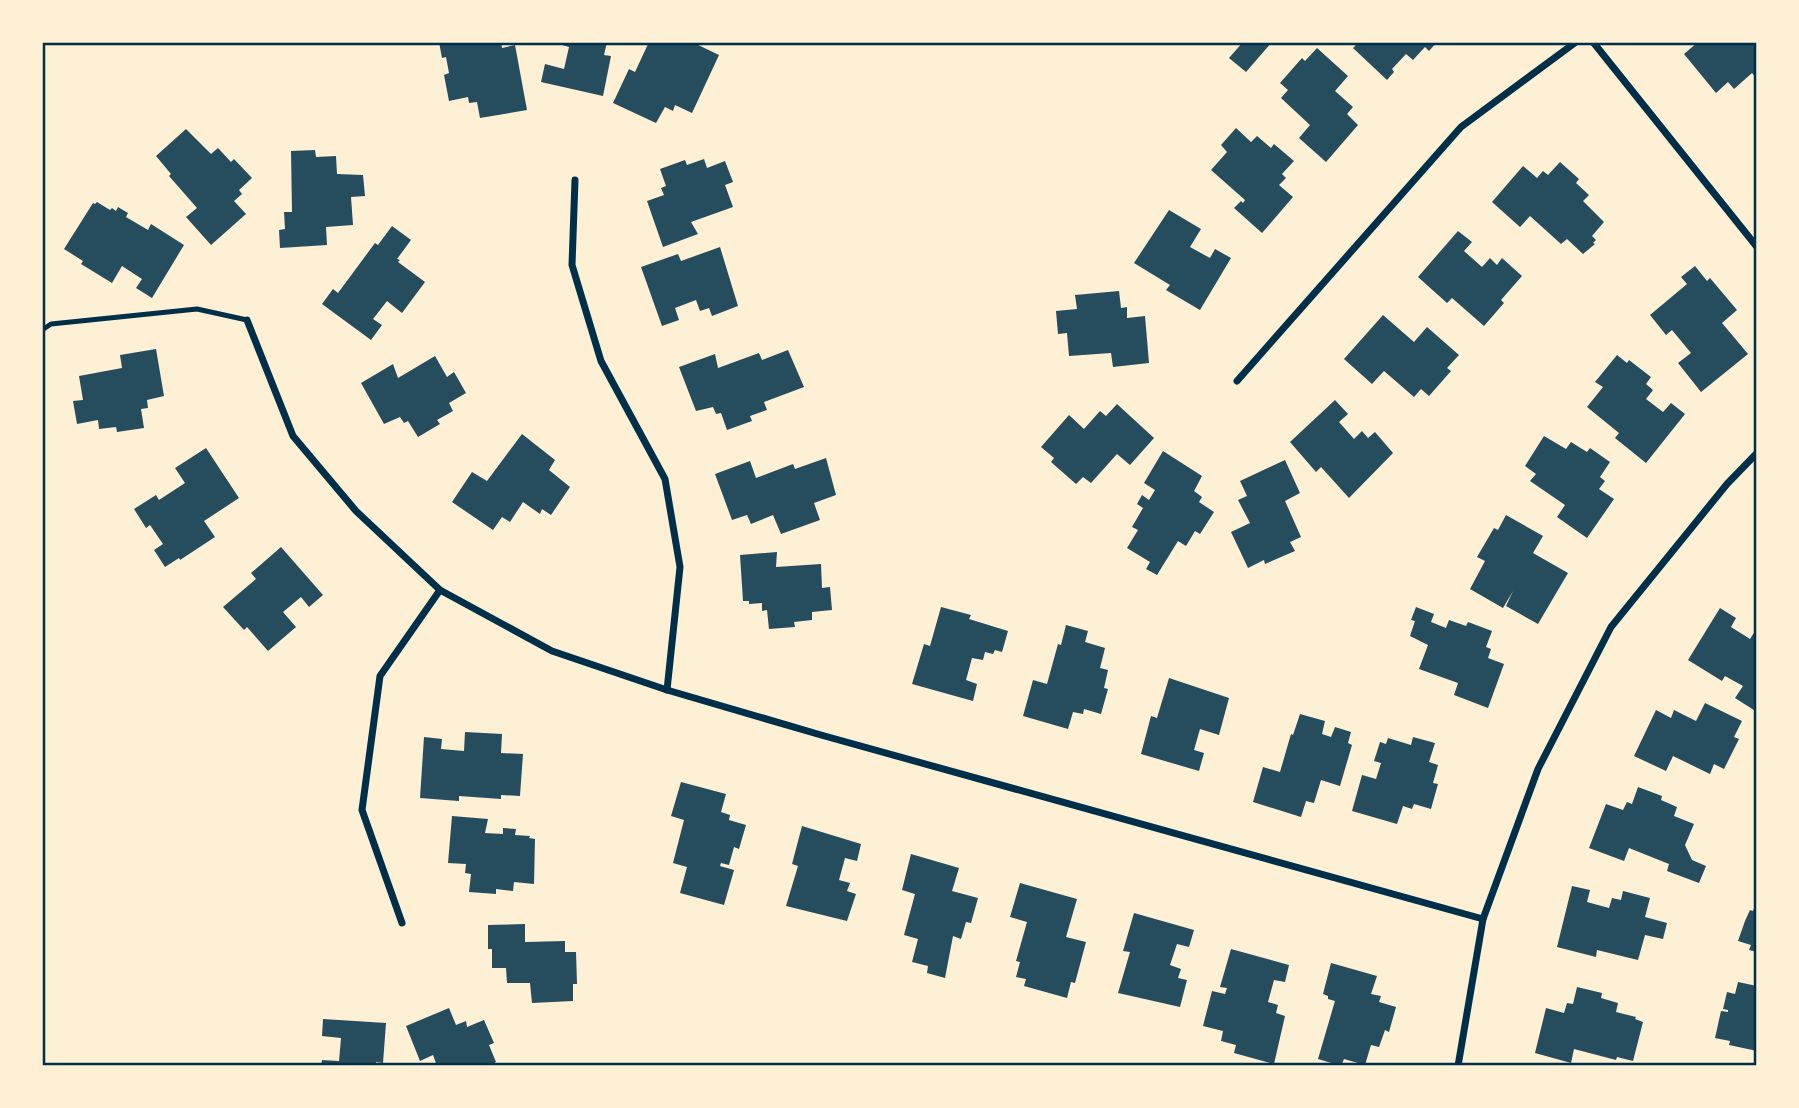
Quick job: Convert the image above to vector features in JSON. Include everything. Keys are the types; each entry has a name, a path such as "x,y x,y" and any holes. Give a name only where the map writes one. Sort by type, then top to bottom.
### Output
{"street":[{"path":"1237,381 1461,127 1576,42"},
{"path":"1592,42 1757,247"},
{"path":"575,180 572,265 601,361 665,479 680,567 667,690"},
{"path":"247,320 293,436 356,511 440,590 552,651 667,690 1483,919"},
{"path":"1458,1066 1483,919 1538,769 1611,626 1727,484 1757,453"},
{"path":"402,923 362,810 380,676 440,590"}],"lane":[{"path":"42,330 51,324 197,309 247,320"}],"building":[{"path":"439,42 501,42 502,48 515,45 527,110 480,118 477,102 469,103 468,97 449,101 444,75 449,73"},
{"path":"551,42 607,42 604,55 611,56 603,96 541,82 545,64 564,69 569,47"},
{"path":"649,42 692,42 719,55 692,113 675,105 673,111 665,107 656,123 613,103 629,69 635,72"},
{"path":"1243,42 1272,42 1246,72 1229,58"},
{"path":"1359,42 1437,42 1429,51 1425,47 1413,60 1406,54 1392,69 1394,72 1387,80 1353,48"},
{"path":"1698,42 1757,42 1757,79 1752,73 1734,89 1728,82 1716,93 1684,54"},
{"path":"1317,48 1348,76 1335,91 1353,107 1347,114 1358,125 1326,162 1299,138 1310,125 1281,98 1288,90 1280,83 1302,58 1305,61"},
{"path":"1236,128 1251,142 1257,136 1271,148 1274,144 1294,161 1282,174 1286,178 1279,185 1293,197 1262,233 1234,208 1245,200 1211,170 1227,152 1221,145"},
{"path":"186,129 211,154 218,148 231,162 234,159 252,178 239,190 242,194 234,201 246,214 211,245 186,217 197,208 169,176 171,174 156,156"},
{"path":"315,150 316,157 336,156 337,174 363,175 365,196 351,197 353,225 326,227 327,245 280,248 279,230 285,229 284,212 292,212 291,151"},
{"path":"704,159 707,168 725,161 733,182 725,185 733,207 691,222 698,234 663,247 647,201 664,195 661,188 666,186 660,169 685,160 687,165"},
{"path":"1560,162 1579,179 1576,183 1589,195 1583,201 1604,222 1592,236 1596,240 1593,243 1595,244 1583,254 1567,239 1561,244 1530,216 1520,227 1492,202 1523,166 1537,178 1543,171 1548,175"},
{"path":"97,202 110,210 112,208 116,211 118,207 128,213 126,217 148,230 151,224 184,245 152,298 136,288 142,279 122,266 112,283 81,264 83,261 64,249 93,203"},
{"path":"1169,210 1201,229 1190,247 1210,258 1215,249 1231,258 1200,310 1166,290 1170,285 1134,263"},
{"path":"392,226 411,240 397,259 400,260 398,262 425,282 402,313 387,301 373,319 382,325 371,340 322,304 333,289 338,293 375,243 378,245"},
{"path":"1458,231 1472,242 1464,251 1482,267 1490,258 1497,265 1502,258 1522,276 1501,300 1504,303 1484,326 1452,298 1447,303 1418,277"},
{"path":"720,247 738,306 712,316 709,308 700,311 696,300 675,308 679,320 662,326 641,267 678,254 681,261"},
{"path":"1695,266 1707,281 1710,278 1737,310 1722,323 1748,354 1701,392 1678,363 1691,353 1672,330 1666,335 1650,315 1687,284 1681,277"},
{"path":"1119,291 1121,308 1127,307 1127,318 1145,316 1149,363 1113,367 1111,353 1069,356 1067,333 1058,334 1056,311 1077,309 1075,295"},
{"path":"1383,315 1414,342 1427,327 1459,355 1447,368 1451,371 1429,396 1421,389 1414,397 1384,371 1372,384 1344,359"},
{"path":"156,349 164,396 147,400 148,408 141,409 144,428 117,432 116,427 99,429 98,420 77,424 73,401 83,400 79,376 122,368 120,355"},
{"path":"788,350 804,387 764,402 767,410 750,416 752,421 727,430 721,413 716,414 713,407 696,411 679,367 715,354 718,368 759,353 762,360"},
{"path":"1617,355 1627,363 1629,360 1651,377 1646,384 1653,390 1646,399 1663,412 1671,403 1685,414 1646,463 1615,438 1619,433 1587,407 1603,387 1595,382"},
{"path":"435,356 447,377 454,372 466,393 449,403 453,411 437,420 440,424 418,437 408,421 404,423 400,417 384,424 361,383 393,364 398,378"},
{"path":"1335,400 1348,414 1339,422 1354,439 1362,431 1368,438 1375,432 1393,453 1349,498 1321,467 1316,472 1290,442"},
{"path":"1117,404 1154,438 1130,465 1117,454 1091,483 1083,477 1076,484 1051,462 1054,458 1041,447 1069,415 1084,429 1100,411 1106,416"},
{"path":"522,434 555,460 549,470 570,487 551,515 542,509 540,514 523,502 510,522 502,517 493,530 452,502 472,472 487,481"},
{"path":"1544,436 1566,449 1571,442 1587,452 1590,448 1610,462 1600,477 1605,481 1599,489 1614,499 1587,538 1557,517 1565,505 1530,481 1536,474 1525,466"},
{"path":"206,448 239,498 204,521 215,537 165,567 154,550 163,544 150,525 146,528 134,509 156,495 159,500 185,483 175,468"},
{"path":"1163,451 1202,476 1194,491 1202,497 1199,502 1214,512 1200,534 1195,531 1186,546 1178,541 1157,575 1146,569 1150,562 1127,548 1138,530 1132,527 1143,508 1137,504 1142,495 1149,500 1155,490 1144,483"},
{"path":"826,458 836,495 814,503 820,520 781,534 773,515 751,524 747,515 732,520 715,474 750,461 756,478 793,464 795,469"},
{"path":"1285,460 1300,493 1285,501 1301,537 1290,542 1295,551 1248,568 1231,532 1250,523 1238,500 1247,496 1240,481"},
{"path":"1506,515 1543,536 1533,553 1568,573 1538,624 1506,606 1513,591 1503,608 1470,589 1485,561 1477,557 1494,528 1498,530"},
{"path":"281,547 323,595 309,607 301,597 283,612 296,627 268,651 247,627 244,630 223,607 256,579 251,573"},
{"path":"777,552 776,567 821,564 822,588 830,587 832,610 812,612 812,620 794,622 795,627 769,629 767,610 762,611 762,603 749,604 749,601 743,601 740,555"},
{"path":"941,607 971,615 969,619 1008,631 1002,652 985,652 983,660 972,658 966,680 977,684 973,701 912,684 924,644 930,646"},
{"path":"1416,607 1434,614 1431,622 1446,628 1449,620 1466,626 1468,622 1492,631 1486,647 1491,649 1488,658 1504,664 1488,708 1454,695 1458,683 1419,669 1428,645 1410,636 1415,621 1411,620"},
{"path":"1720,608 1736,618 1731,627 1750,639 1757,628 1757,712 1735,698 1743,686 1725,676 1722,681 1688,660"},
{"path":"1066,625 1088,631 1085,642 1105,648 1100,668 1108,670 1104,688 1108,689 1101,714 1084,709 1083,714 1073,712 1068,729 1023,716 1033,680 1047,684"},
{"path":"1169,678 1229,698 1219,735 1200,729 1194,750 1204,753 1199,771 1141,754 1151,716 1157,718"},
{"path":"1705,703 1742,721 1734,737 1739,739 1724,769 1714,764 1710,774 1673,756 1666,771 1634,756 1656,710 1671,718 1674,710 1696,721"},
{"path":"1300,714 1325,721 1322,734 1331,737 1335,727 1351,732 1348,743 1352,745 1340,786 1321,780 1314,803 1306,801 1301,817 1253,802 1263,767 1280,772"},
{"path":"465,732 502,734 501,753 523,754 520,796 501,795 501,799 459,796 459,801 420,798 424,737 442,739 441,749 464,751"},
{"path":"1413,737 1435,743 1429,762 1438,765 1433,783 1438,784 1431,809 1414,804 1412,809 1403,806 1397,824 1352,811 1362,775 1376,779 1381,763 1374,761 1380,742 1386,744 1388,738 1411,745"},
{"path":"681,782 726,794 721,812 730,815 729,820 746,825 739,849 734,847 729,865 721,863 720,866 734,870 724,905 680,893 687,867 673,863 684,820 671,816"},
{"path":"1638,787 1662,796 1661,800 1677,807 1674,816 1694,824 1685,845 1692,860 1706,866 1699,883 1667,871 1669,864 1629,848 1624,861 1589,848 1606,804 1623,810 1627,802 1632,804"},
{"path":"452,816 488,819 485,833 503,834 503,828 516,829 515,835 535,839 534,884 514,882 513,891 496,889 496,894 469,892 471,874 465,873 466,864 448,863"},
{"path":"802,826 861,844 857,861 845,858 839,880 850,883 847,891 856,894 847,921 786,906 798,866 792,864"},
{"path":"911,854 959,868 952,891 978,898 971,923 966,922 961,939 953,936 945,978 927,973 928,966 912,962 918,939 904,935 915,894 902,890"},
{"path":"1020,883 1077,899 1066,937 1086,942 1075,983 1071,982 1067,998 1024,986 1026,979 1016,977 1020,962 1016,961 1027,922 1010,917"},
{"path":"1572,886 1590,890 1587,902 1609,908 1612,898 1621,900 1623,891 1650,898 1645,917 1667,923 1663,939 1645,935 1638,960 1597,950 1596,957 1557,947"},
{"path":"1757,900 1757,952 1749,950 1751,945 1738,941 1750,910 1753,911"},
{"path":"1134,913 1194,930 1189,947 1177,944 1170,965 1181,969 1178,978 1187,980 1180,1007 1118,993 1130,952 1123,951"},
{"path":"525,924 525,942 565,941 565,952 576,952 577,984 573,984 573,1001 532,1003 530,983 507,983 506,968 492,968 492,949 488,949 488,925"},
{"path":"1231,949 1289,965 1285,982 1274,980 1268,1002 1278,1005 1276,1013 1285,1016 1274,1064 1234,1053 1236,1045 1221,1041 1223,1031 1203,1026 1212,991 1225,994 1227,988 1220,987"},
{"path":"1331,963 1377,976 1371,994 1381,996 1379,1002 1396,1007 1389,1032 1385,1030 1379,1047 1371,1045 1365,1065 1344,1059 1341,1066 1318,1059 1335,1001 1323,994"},
{"path":"1738,982 1757,986 1757,1051 1729,1045 1730,1041 1715,1038 1721,1011 1728,1012 1723,1009 1727,992 1735,994"},
{"path":"1577,987 1602,993 1601,998 1618,1003 1616,1012 1636,1017 1635,1019 1643,1022 1633,1061 1617,1057 1616,1060 1574,1049 1571,1063 1535,1053 1546,1008 1564,1013 1567,1003 1573,1004"},
{"path":"449,1008 456,1025 466,1021 467,1027 484,1020 494,1043 489,1045 496,1062 488,1066 437,1066 433,1055 420,1061 406,1026"},
{"path":"323,1019 386,1023 383,1063 376,1062 376,1066 321,1066 322,1060 339,1061 341,1038 322,1036"}]}
